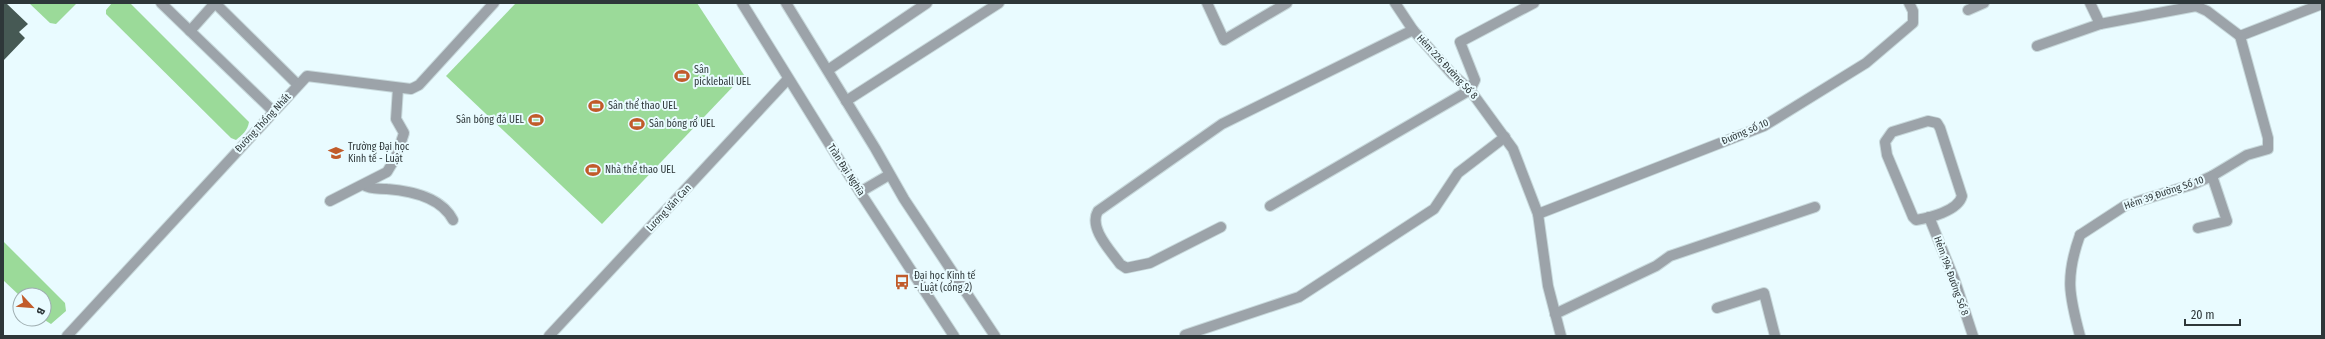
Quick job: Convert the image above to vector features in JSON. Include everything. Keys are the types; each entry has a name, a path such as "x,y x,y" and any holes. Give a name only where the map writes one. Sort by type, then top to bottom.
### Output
{"street":[{"path":"161,3 273,111"},
{"path":"190,31 216,3 298,85"},
{"name":"Đường Thống Nhất","path":"67,336 273,111 307,76 411,89 419,85 494,3"},
{"name":"Trần Đại Nghĩa","path":"742,3 788,79 954,336"},
{"path":"786,3 828,70 890,175 995,336"},
{"path":"828,70 926,3"},
{"path":"846,101 999,3"},
{"path":"1206,3 1224,40 1287,3"},
{"name":"Hẻm 226 Đường Số 8","path":"1395,3 1413,30 1452,74 1470,90 1513,149 1538,214 1548,286 1560,336"},
{"path":"1270,206 1470,90 1475,80 1460,42 1534,3"},
{"name":"Đường số 10","path":"1538,214 1764,126 1866,63 1913,23 1913,11 1908,3"},
{"path":"1968,10 1984,3"},
{"path":"2090,3 2100,24"},
{"path":"2038,46 2100,24 2195,4 2207,11 2240,36 2321,4"},
{"path":"1221,227 1150,263 1126,268 1120,264 1096,227 1095,218 1098,211 1222,124 1413,30"},
{"name":"Hẻm 39 Đường Số 10","path":"2080,336 2069,293 2070,264 2080,235 2126,205 2194,184 2212,176 2247,155 2268,149 2268,138 2240,36"},
{"name":"Lương Văn Can","path":"549,336 788,79"},
{"path":"330,201 386,172 396,157 404,133 396,119 398,88"},
{"path":"1928,121 1936,123 1940,128 1962,196 1959,203 1952,208 1929,217 1917,220 1913,217 1884,146 1892,132 1928,121"},
{"path":"1185,335 1299,297 1434,209 1458,173 1505,137"},
{"path":"860,192 890,175"},
{"path":"2198,228 2227,221 2212,176"},
{"path":"363,185 369,188 396,190 428,198 446,208 453,220"},
{"path":"1555,314 1656,266 1670,256 1815,206"},
{"name":"Hẻm 194 Đường Số 8","path":"1929,217 1955,282 1973,336"},
{"path":"1716,308 1764,293 1775,336"}],"green space":[{"path":"29,3 77,3 56,24 50,23"},
{"path":"112,3 130,3 249,122 246,130 236,140 231,138 106,14 106,10"},
{"name":"Sân thể thao UEL","path":"516,3 697,3 744,75 602,224 446,76"},
{"path":"3,241 49,287 12,287 12,288 3,280"},
{"path":"52,290 65,303 66,311 52,323"}],"building":[{"path":"3,3 6,3 28,24 19,32 25,38 3,61"}],"place":[{"name":"Sân pickleball UEL","path":"682,76"},
{"name":"Sân thể thao UEL","path":"596,106"},
{"name":"Sân bóng đá UEL","path":"536,120"},
{"name":"Sân bóng rổ UEL","path":"637,124"},
{"name":"Trường Đại học Kinh tế - Luật","path":"336,153"},
{"name":"Nhà thể thao UEL","path":"593,170"},
{"name":"Đại học Kinh tế - Luật (cổng 2)","path":"902,282"}]}
